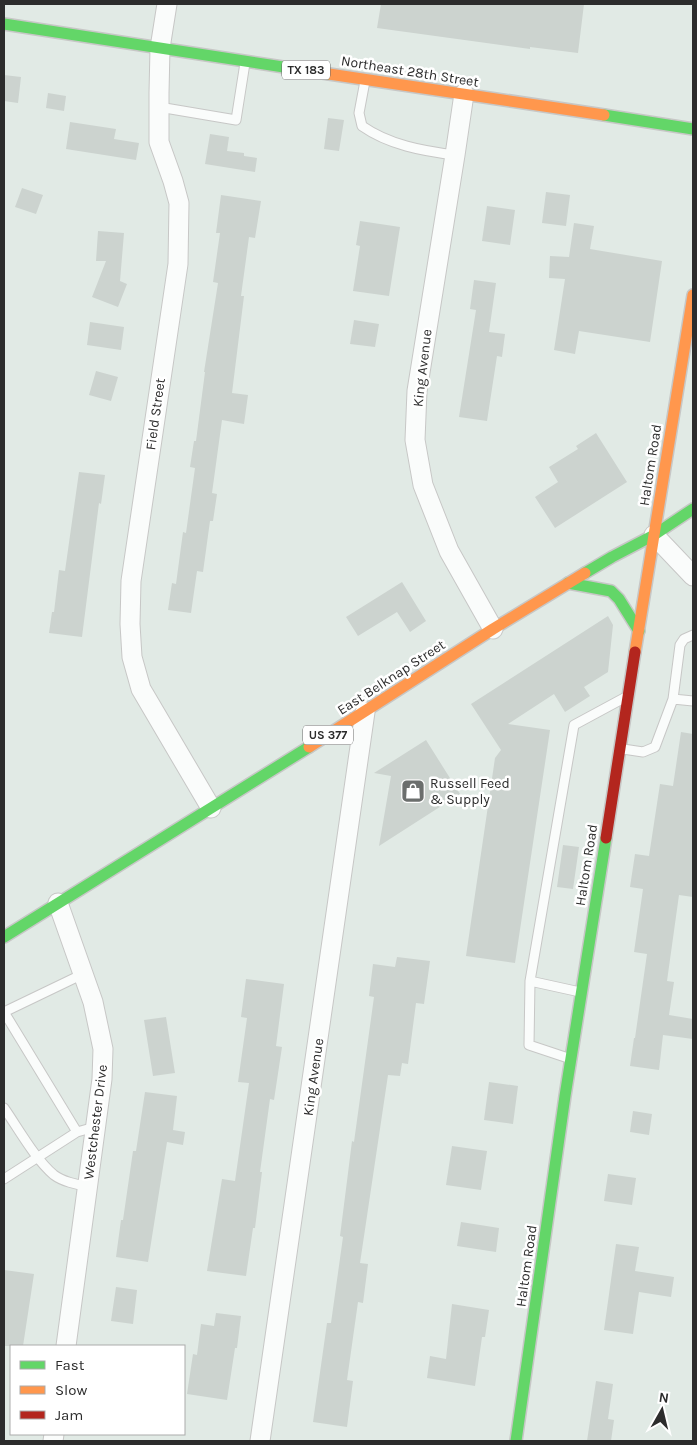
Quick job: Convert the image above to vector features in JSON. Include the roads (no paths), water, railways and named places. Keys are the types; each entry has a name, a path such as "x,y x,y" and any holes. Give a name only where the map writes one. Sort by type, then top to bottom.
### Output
{"main road":[{"name":"Northeast 28th Street","path":"4,24 693,129"},
{"name":"Haltom Road","path":"516,1441 581,992 654,535 690,332 693,295"},
{"name":"East Belknap Street","path":"4,937 366,712 494,629 654,535 693,509"},
{"path":"568,584 611,591 619,599 639,631"}],"street":[{"name":"Field Street","path":"166,4 160,48 159,142 179,202 178,264 131,581 130,624 132,657 141,689 211,808"},
{"name":"King Avenue","path":"464,94 416,391 415,440 423,485 449,551 494,629"},
{"path":"654,535 693,576"},
{"name":"King Avenue","path":"260,1441 366,712"},
{"name":"Westchester Drive","path":"58,903 93,1002 103,1049 102,1079 86,1130 87,1186 66,1345"}],"lane":[{"path":"159,107 236,120 245,61"},
{"path":"365,79 360,113 362,126 372,133 394,142 427,152 455,156"},
{"path":"620,748 643,752 655,748 674,699 680,645 684,639 693,635"},
{"path":"571,1059 529,1045 530,981 574,725 628,696"},
{"path":"674,699 693,701"},
{"path":"4,1179 86,1130 4,1012 83,974"},
{"path":"530,981 581,992"},
{"path":"4,1108 38,1157 55,1176 77,1185 87,1186"}],"place":[{"name":"Russell Feed & Supply","path":"413,791"}]}
